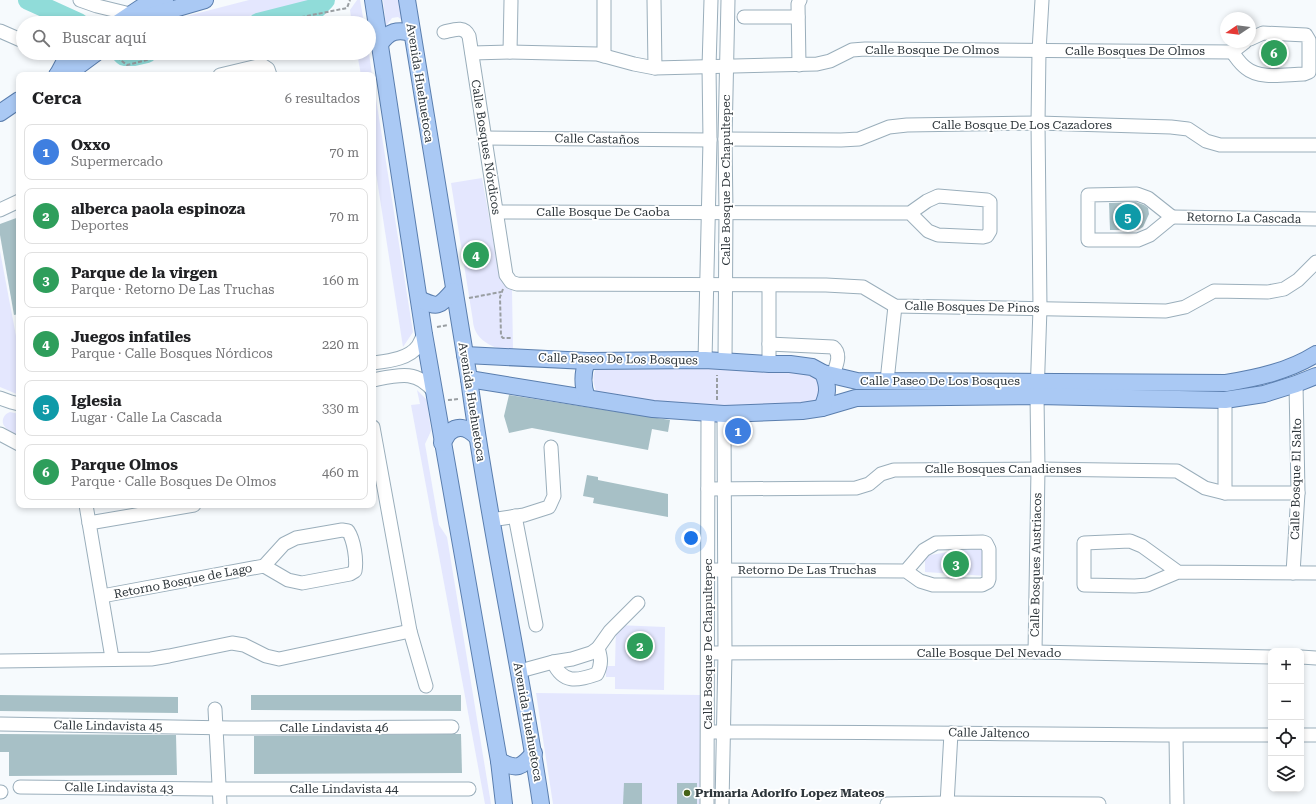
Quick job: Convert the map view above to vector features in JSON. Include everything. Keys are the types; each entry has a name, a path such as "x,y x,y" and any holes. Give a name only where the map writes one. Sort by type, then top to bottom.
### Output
{"main road":[{"path":"136,15 165,0"},
{"path":"136,15 205,0"},
{"path":"373,0 376,16"},
{"name":"Avenida Huehuetoca","path":"407,0 465,355 476,436 520,671 541,804"},
{"path":"376,19 442,443 499,761 504,804"},
{"path":"380,44 386,36 394,32 403,30 412,33"},
{"path":"58,72 65,60"},
{"path":"65,72 73,70 87,60"},
{"path":"0,113 16,102"},
{"path":"419,299 431,305 438,305 444,302 454,291"},
{"name":"Calle Paseo De Los Bosques","path":"468,379 653,409 716,413 802,411 822,408 856,398 1037,388 1226,383 1260,377 1294,365 1316,354"},
{"name":"Calle Paseo De Los Bosques","path":"465,355 587,361 716,360 790,364 812,367 828,374 857,381 1037,388 1225,400 1264,394 1316,376"},
{"path":"587,361 582,380 583,389 587,398"},
{"path":"822,408 827,395 828,374"},
{"path":"442,443 450,432 459,427 470,430 476,436"},
{"path":"499,761 510,766 517,766 525,763 534,753"}],"street":[{"path":"80,0 97,6 136,15"},
{"path":"604,0 604,56"},
{"path":"654,0 655,68"},
{"name":"Calle Bosque De Chapultepec","path":"711,0 707,285 716,360"},
{"name":"Calle Bosque De Chapultepec","path":"716,360 726,285 725,139 728,0"},
{"path":"798,65 798,4 800,0"},
{"name":"Calle Bosques Austriacos","path":"1035,652 1038,468 1037,388 1040,308 1038,123 1039,51 1042,0"},
{"path":"510,52 511,1"},
{"path":"744,17 798,16"},
{"name":"Calle Bosques Nórdicos","path":"444,32 459,29 465,30 469,36 506,275 511,282"},
{"path":"0,31 16,38"},
{"path":"1237,48 1232,52 1245,68 1253,73 1260,75 1304,74 1308,72 1310,68 1308,40 1306,35 1263,33 1256,36"},
{"name":"Calle Bosque De Olmos","path":"709,67 817,64 830,61 852,50 865,49 1039,51"},
{"name":"Calle Bosques De Olmos","path":"1039,51 1232,52"},
{"path":"472,53 587,53 655,68 709,67"},
{"path":"232,72 259,65 266,67 269,72"},
{"name":"Calle Bosque De Los Cazadores","path":"725,139 842,140 859,138 890,127 907,125 1038,123 1171,127 1188,129 1206,141 1220,145 1316,145"},
{"name":"Calle Castaños","path":"484,138 710,140"},
{"path":"1137,194 1148,198 1172,216 1150,235 1138,240 1088,240 1088,195 1137,194"},
{"path":"938,196 984,199 990,202 990,231 983,237 938,235 928,231 910,213 927,201 938,196"},
{"path":"0,210 16,202"},
{"name":"Calle Bosque De Caoba","path":"497,212 910,213"},
{"name":"Retorno La Cascada","path":"1172,216 1316,220"},
{"name":"Calle Bosques De Pinos","path":"707,285 826,285 863,287 896,306 1166,311 1185,307 1214,291 1268,292 1284,289 1298,280 1316,262"},
{"path":"511,282 517,284 707,285"},
{"path":"769,286 769,364"},
{"path":"887,381 896,306"},
{"path":"376,363 391,361 407,355 417,347 424,332"},
{"path":"769,344 833,347 838,352 838,356 828,374"},
{"path":"376,379 395,375 410,375 424,381 435,397"},
{"name":"Calle Bosque El Salto","path":"1293,573 1298,493 1296,384"},
{"path":"1225,400 1225,493"},
{"name":"Calle Bosque De Chapultepec","path":"707,804 708,489 716,413"},
{"name":"Calle Bosque De Chapultepec","path":"716,413 725,490 725,653 722,804"},
{"path":"0,434 16,442"},
{"path":"491,520 524,515 549,507 554,496 551,447"},
{"path":"376,458 410,631 426,686"},
{"name":"Calle Bosques Canadienses","path":"708,489 856,488 869,484 881,474 894,470 1038,468 1177,471 1204,488 1225,493 1298,493"},
{"path":"86,508 112,658"},
{"path":"89,523 176,508"},
{"path":"515,516 536,625"},
{"name":"Retorno Bosque de Lago","path":"102,596 264,566 284,544 296,538 342,530 348,531 351,536 356,565 355,571 350,574 302,583 288,580 264,566"},
{"path":"1178,572 1142,546 1130,541 1084,543 1084,585 1147,585 1178,572 1316,573"},
{"path":"983,542 986,543 989,549 989,579 988,582 982,585 933,585 920,581 906,570 924,550 936,543 983,542"},
{"name":"Retorno De Las Truchas","path":"708,570 906,570"},
{"path":"520,671 591,653 598,648 610,631 638,603"},
{"path":"0,661 157,658 232,643 244,645 266,656 279,659 410,631"},
{"path":"553,662 557,671 565,678 574,679 597,674 600,668 601,659 598,648"},
{"name":"Calle Bosque Del Nevado","path":"708,653 1035,652 1268,657"},
{"path":"1304,657 1316,658"},
{"path":"215,709 220,804"},
{"name":"Calle Lindavista 45","path":"0,724 216,728"},
{"name":"Calle Lindavista 46","path":"216,728 452,727"},
{"name":"Calle Jaltenco","path":"708,732 1176,736 1268,735"},
{"path":"947,804 951,733"},
{"path":"1304,735 1316,734"},
{"path":"1176,736 1177,804"},
{"name":"Calle Lindavista 43","path":"20,787 219,789"},
{"name":"Calle Lindavista 44","path":"219,789 469,789"},
{"path":"886,804 1099,804"}],"path":[{"path":"307,16 348,8 350,0"},
{"path":"120,60 127,65 147,60"},
{"path":"469,298 501,292 511,282"},
{"path":"501,292 501,336 503,338 512,338"},
{"path":"424,332 459,323"},
{"path":"716,360 716,413"},
{"path":"435,397 471,397"}],"shaded area":[{"path":"249,0 312,0 249,16 187,16"},
{"path":"357,0 360,0 363,16 351,16 350,10"},
{"path":"383,0 403,0 406,23 398,17 392,18 386,26"},
{"path":"358,60 370,60 372,72 360,72"},
{"path":"376,99 413,332 403,347 376,173"},
{"path":"482,178 500,277 502,282 512,290 513,351 496,348 486,343 478,335 473,324 451,183"},
{"path":"0,251 16,336 16,394 0,387"},
{"path":"600,363 815,372 823,381 816,412 654,403 596,391 594,376 595,370"},
{"path":"417,390 427,400 431,431 425,444 439,525 447,537 491,804 485,804 411,405 420,404"},
{"path":"10,412 16,413 16,434 8,430 4,425 3,418"},
{"path":"988,545 987,576 925,572 925,556"},
{"path":"616,625 665,627 664,690 615,689 615,677 606,677 606,666 615,666"},
{"path":"536,693 700,695 701,804 553,804"}],"building":[{"path":"1136,202 1148,208 1149,214 1143,227 1138,230 1110,230 1109,203"},
{"path":"16,218 16,315 14,315 0,235 0,224"},
{"path":"509,395 670,420 668,432 652,429 648,450 532,428 509,433 504,416"},
{"path":"587,475 598,477 598,480 668,494 668,517 593,503 594,498 583,496"},
{"path":"0,695 178,697 178,713 0,711"},
{"path":"251,695 461,695 461,711 251,710"},
{"path":"0,734 176,735 177,775 9,776 9,752 0,752"},
{"path":"461,734 462,773 254,774 254,736"},
{"path":"624,783 642,783 642,804 623,804"},
{"name":"Primaria Adorlfo Lopez Mateos","path":"677,783 697,783 697,804 677,804"}],"waterway":[{"path":"28,0 63,16"},
{"path":"286,16 317,8 325,0"}],"place":[{"name":"Parque Olmos","path":"1274,53"},
{"name":"Iglesia","path":"1128,217"},
{"name":"Juegos infatiles","path":"476,255"},
{"name":"Oxxo","path":"738,431"},
{"name":"Parque de la virgen","path":"956,564"},
{"name":"alberca paola espinoza","path":"640,646"},
{"name":"Primaria Adorlfo Lopez Mateos","path":"687,793"}]}
